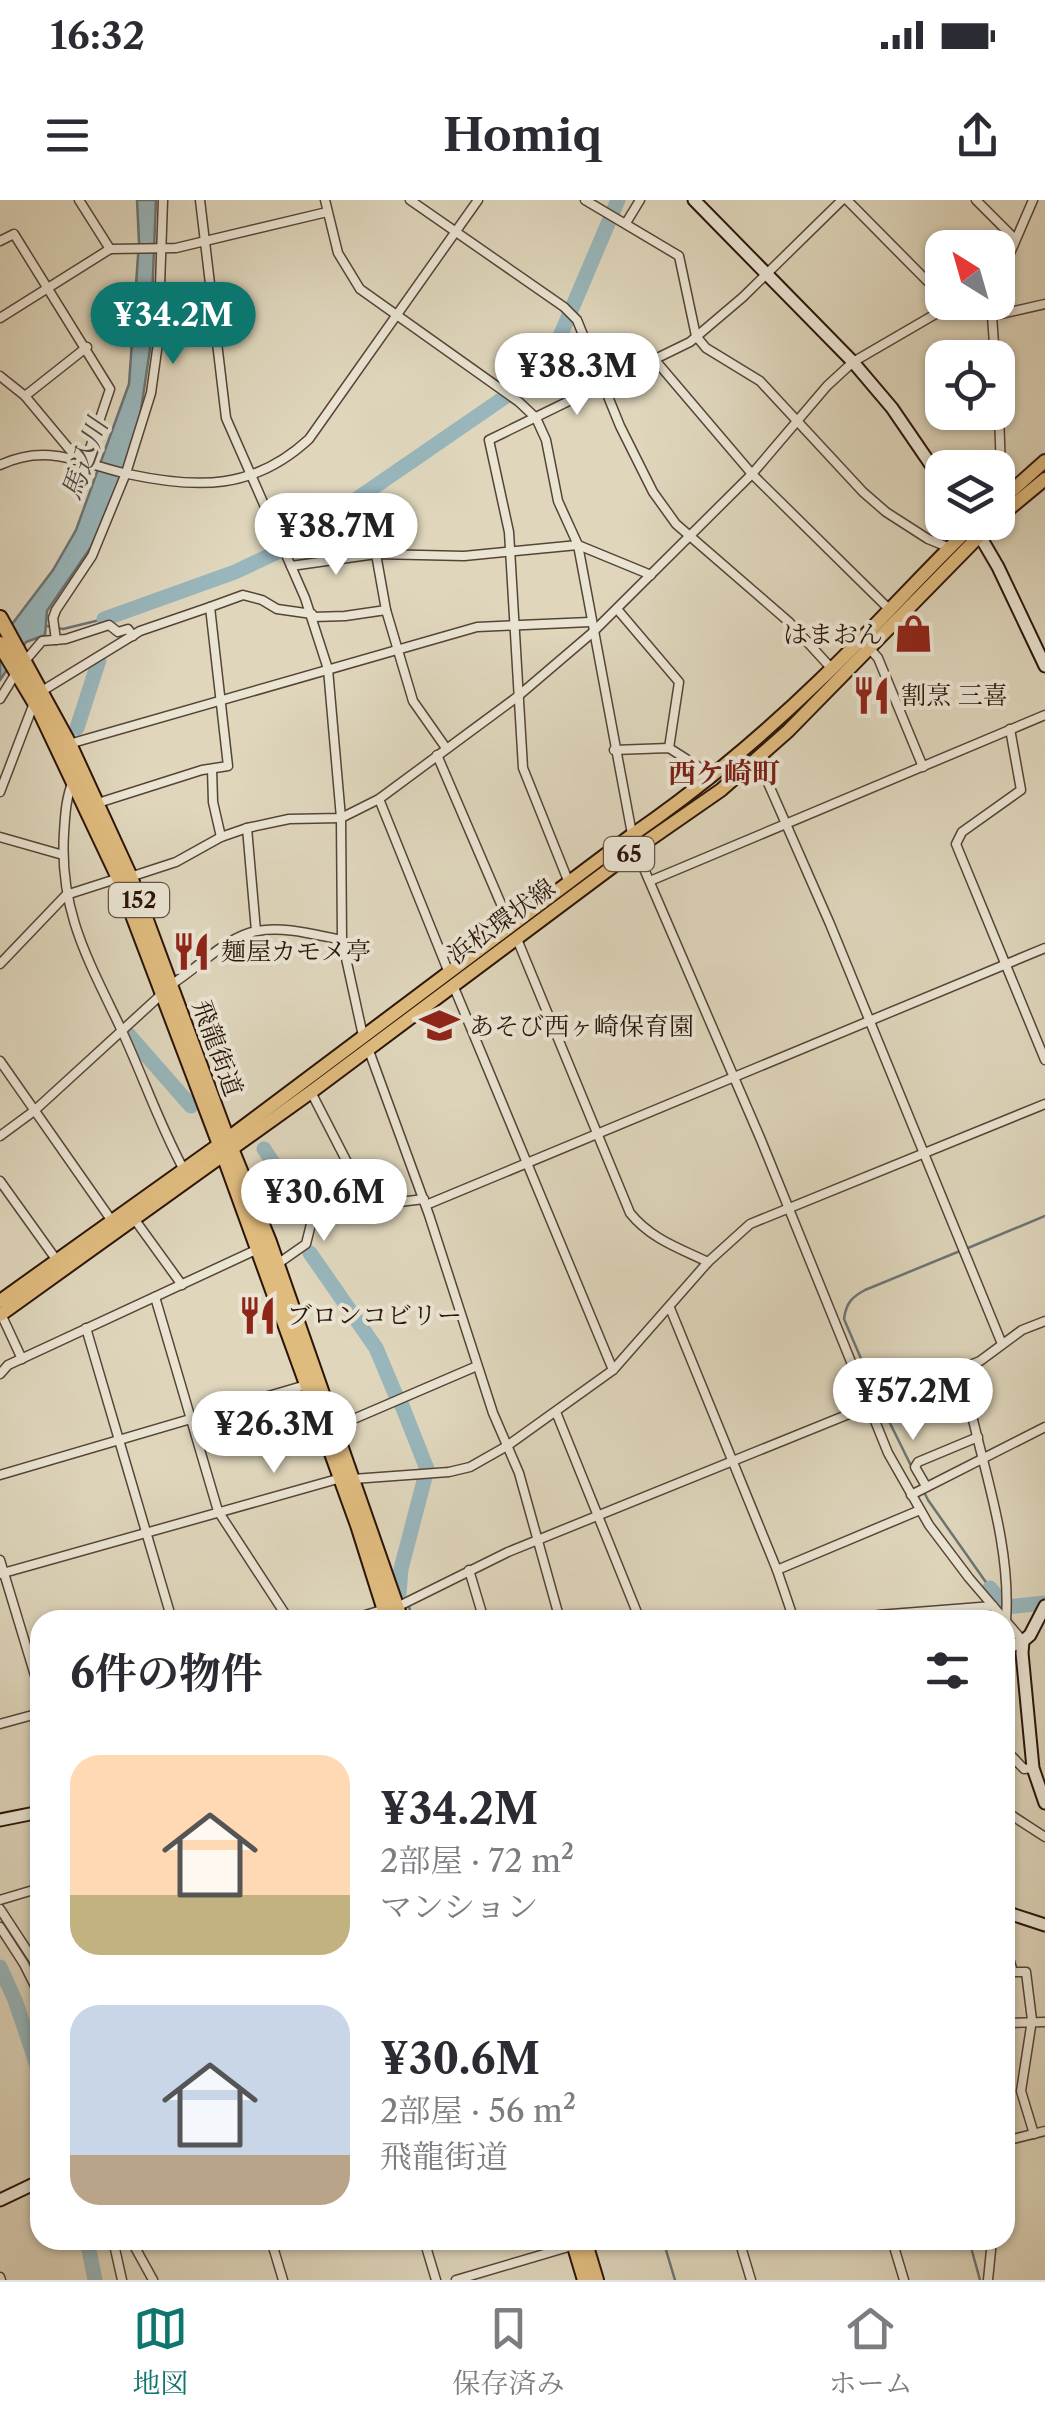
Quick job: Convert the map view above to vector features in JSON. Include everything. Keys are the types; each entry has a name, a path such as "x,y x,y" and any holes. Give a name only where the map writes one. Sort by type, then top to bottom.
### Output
{"highway":[{"name":"飛龍街道","path":"0,618 20,667"},
{"name":"飛龍街道","path":"0,644 20,667 70,744 98,803 225,1146 306,1385 347,1478 392,1610"},
{"name":"飛龍街道","path":"38,696 125,878"},
{"name":"飛龍街道","path":"225,1146 276,1265 335,1427 347,1478"},
{"path":"583,2250 585,2280"},
{"path":"586,2250 596,2280"}],"main road":[{"path":"1015,488 1045,461"},
{"name":"浜松環状線","path":"1015,504 1045,479"},
{"name":"浜松環状線","path":"0,1310 135,1220 225,1146 634,842 832,668 960,540"},
{"name":"浜松環状線","path":"514,932 569,883 721,790 870,649 964,540"},
{"name":"浜松環状線","path":"0,1310 58,1262 184,1170 312,1092 366,1042"}],"street":[{"path":"79,200 110,248"},
{"path":"55,638 53,618 92,556 126,474 150,393 158,344 164,200"},
{"path":"200,200 226,418 292,566 328,669 341,818 342,940 366,1042 425,1202 477,1366 520,1473 557,1610"},
{"path":"325,200 331,235 351,280 536,418 546,440 558,501 578,545 634,842 871,1406 920,1490"},
{"path":"410,200 564,306 577,320 586,334 602,385 653,492 689,539 789,622 832,668"},
{"path":"0,465 42,455 75,457 126,474 200,481 253,476 289,458 309,439 478,200"},
{"path":"585,200 678,256 696,336 706,348 760,380 796,423 886,512 928,540 950,548"},
{"path":"623,222 640,200"},
{"path":"694,200 853,362 892,408 925,456"},
{"path":"569,883 523,768 510,553 489,440 655,360 696,336 844,200 925,279"},
{"path":"976,200 1006,230"},
{"path":"1015,239 1033,200"},
{"path":"0,318 110,248 162,249 327,212"},
{"path":"0,241 14,234 110,388 87,460"},
{"path":"1015,310 1045,304"},
{"path":"0,964 66,895 176,862 247,828 289,819 341,818 378,798 516,697 592,634 752,474 853,362 925,319"},
{"path":"25,396 87,347"},
{"path":"655,360 752,474 889,609"},
{"path":"0,376 25,396 75,457"},
{"path":"983,540 1045,666"},
{"path":"292,566 376,554 464,556 578,545 651,575"},
{"path":"376,554 386,610 412,701 446,748"},
{"path":"0,792 38,696 133,636 243,595 277,609 312,616 386,610"},
{"path":"98,803 228,766 210,607"},
{"path":"617,609 679,682 669,748"},
{"path":"70,744 476,627 590,622"},
{"path":"0,699 36,644 109,625 118,632 128,629 133,636"},
{"path":"870,649 878,658 923,766"},
{"path":"650,881 1045,715"},
{"path":"1010,729 1022,790 962,832 956,844 1045,1060"},
{"path":"614,750 669,748 713,776"},
{"path":"437,755 630,1213 642,1229 708,1262"},
{"path":"757,758 788,824 1002,1344"},
{"path":"212,769 213,802 222,837"},
{"path":"74,778 68,792 63,855 66,895 78,940 184,1170"},
{"path":"378,798 613,1370"},
{"path":"247,828 256,931"},
{"path":"0,836 63,855"},
{"path":"0,1136 34,1112 167,988 240,937 256,931 284,930 342,940"},
{"path":"276,1265 306,1244 307,1231 316,1219 334,1210 425,1202 598,1135 1045,948"},
{"path":"0,1060 112,1222"},
{"path":"312,1092 368,1204"},
{"path":"2,1573 146,1530 347,1478 450,1472 470,1467 507,1446 613,1370 708,1262 750,1224 1045,1104"},
{"path":"0,1180 58,1262"},
{"path":"135,1220 182,1285"},
{"path":"0,1374 22,1359 258,1249"},
{"path":"155,1297 218,1511 282,1610"},
{"path":"670,1308 791,1610"},
{"path":"0,1310 22,1359"},
{"path":"400,1610 469,1570 980,1360 1022,1330 1044,1322"},
{"path":"86,1328 169,1610"},
{"path":"335,1427 477,1366"},
{"path":"962,1368 969,1412 985,1458 1010,1601 1008,1610"},
{"path":"0,1474 306,1385"},
{"path":"556,1412 636,1610"},
{"path":"920,1490 1045,1427"},
{"path":"978,1437 918,1462 920,1510 998,1610"},
{"path":"778,1570 920,1510"},
{"path":"0,1560 30,1661"},
{"path":"469,1570 481,1610"},
{"path":"942,1610 993,1606"},
{"path":"1015,1644 1030,1636 1044,1607"},
{"path":"1015,1628 1024,1640 1023,1676 1033,1768 1045,1803"},
{"path":"0,1724 30,1715"},
{"path":"1015,1760 1024,1769 1033,1768"},
{"path":"0,1820 30,1814"},
{"path":"1015,1817 1045,1837"},
{"path":"0,1900 30,1891"},
{"path":"0,1909 30,1955"},
{"path":"1015,1915 1045,1924"},
{"path":"0,1927 30,1976"},
{"path":"1015,1972 1026,1972 1030,2024 1021,2091 1034,2134"},
{"path":"1015,2023 1045,2022"},
{"path":"1015,2139 1045,2131"},
{"path":"0,2200 30,2186"},
{"path":"115,2250 122,2280"},
{"path":"136,2250 153,2280"},
{"path":"274,2250 283,2280"},
{"path":"427,2250 436,2280"},
{"path":"456,2280 556,2250"},
{"path":"742,2250 752,2280"},
{"path":"895,2250 904,2280"},
{"path":"988,2280 991,2250"}],"water":[{"path":"137,200 156,200 150,349 137,437 91,547 47,611 45,635 26,642 0,680 0,640 53,570 76,530 129,384 139,242"}],"waterway":[{"path":"104,619 235,572 284,549 534,377 550,360 618,200"},
{"path":"47,626 63,629 104,619"},
{"path":"77,728 99,660"},
{"path":"126,1032 191,1106"},
{"path":"264,1149 310,1219"},
{"path":"968,1248 1045,1216"},
{"path":"878,1398 844,1319 848,1305 865,1290 960,1251"},
{"path":"310,1253 376,1348 397,1398"},
{"path":"401,1403 427,1469"},
{"path":"881,1405 928,1500 990,1588"},
{"path":"399,1594 401,1569 425,1477"},
{"path":"990,1588 1006,1607 1045,1603"},
{"path":"402,1607 410,1610"},
{"name":"馬込川","path":"0,1967 30,2044"},
{"name":"馬込川","path":"89,2250 95,2280"},
{"path":"666,2250 675,2280"},
{"path":"972,2250 980,2280"}],"place":[{"name":"はまおん","path":"913,634"},
{"name":"割烹 三喜","path":"871,695"},
{"name":"麺屋カモメ亭","path":"191,951"},
{"name":"あそび西ヶ崎保育園","path":"439,1026"},
{"name":"ブロンコビリー","path":"257,1315"}],"district":[{"name":"西ケ崎町","path":"724,773"}]}
